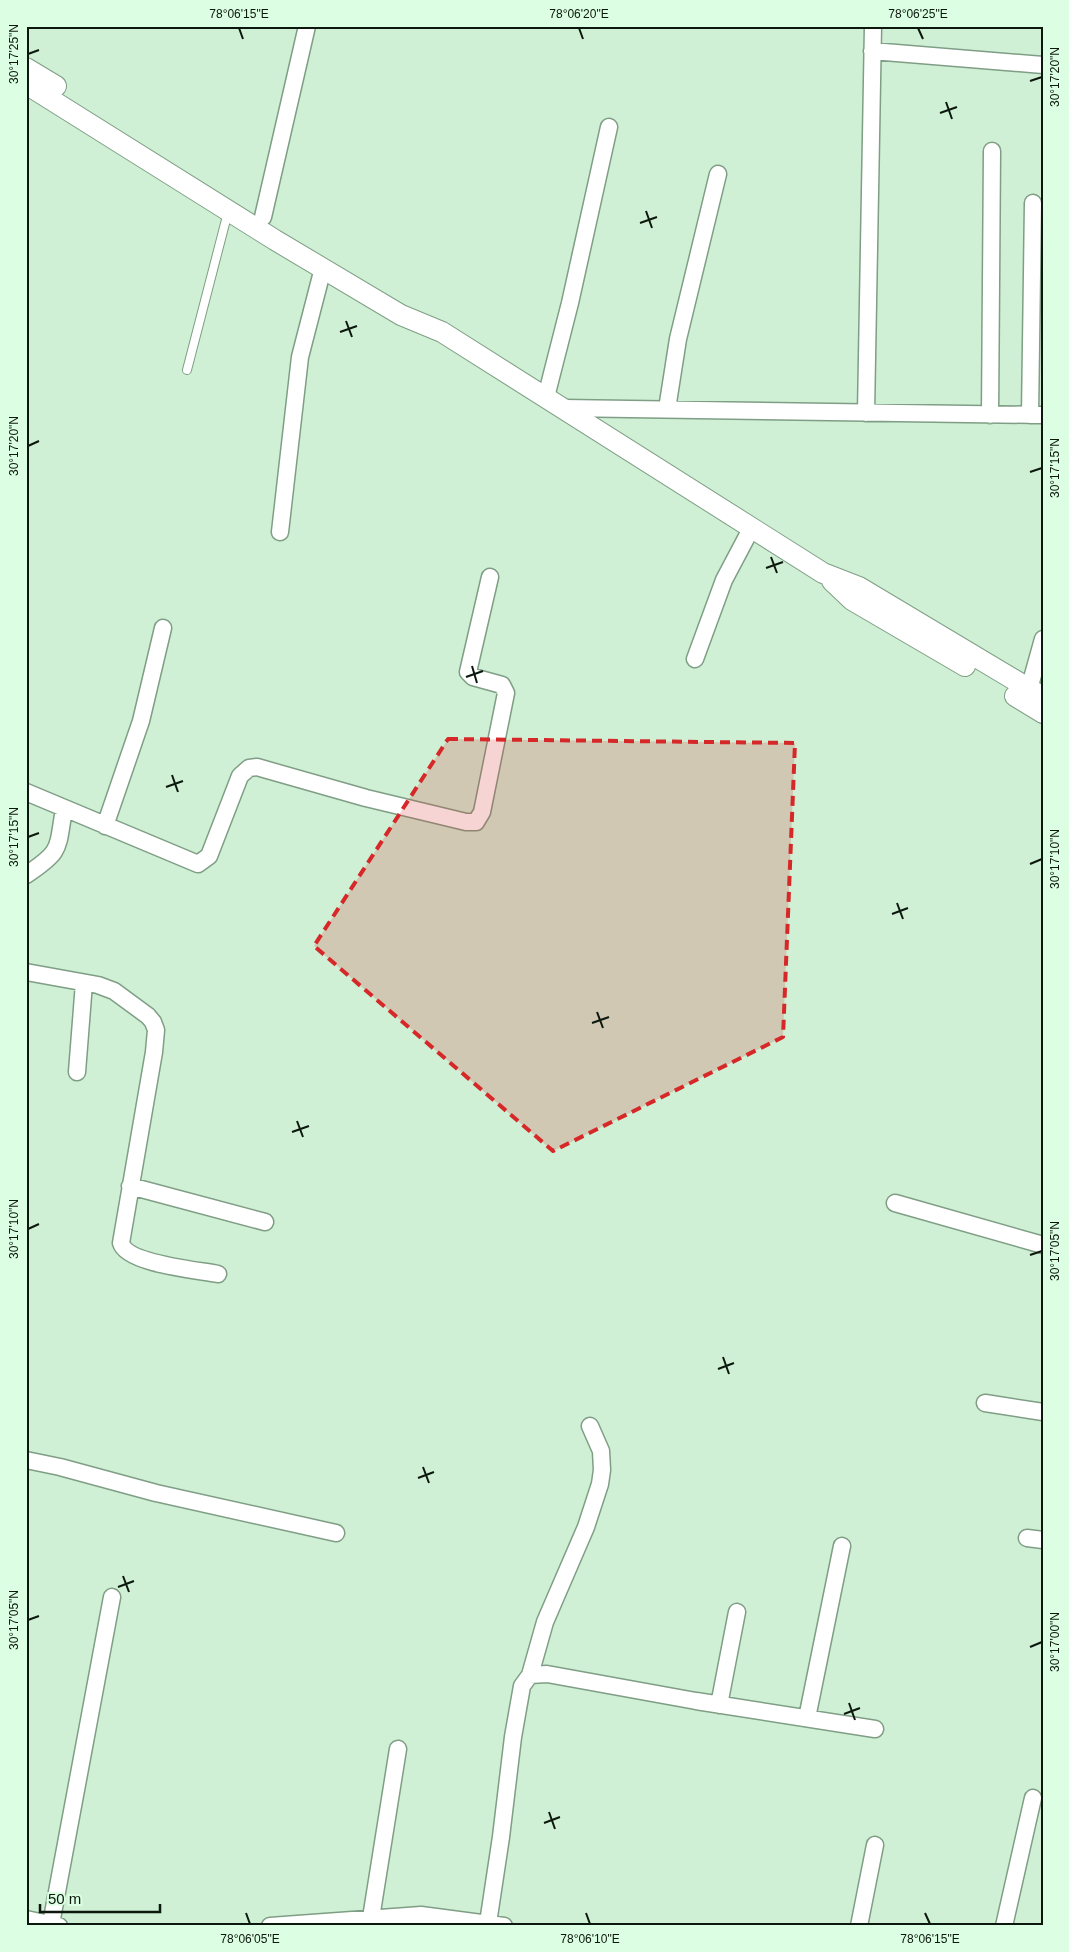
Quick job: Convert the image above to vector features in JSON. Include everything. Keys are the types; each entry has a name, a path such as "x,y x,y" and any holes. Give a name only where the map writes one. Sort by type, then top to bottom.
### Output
{"street":[{"path":"263,216 308,26"},
{"path":"866,413 873,26"},
{"path":"872,51 1043,65"},
{"path":"26,68 263,216 408,303 442,332 823,572 859,587 1033,696 1043,712"},
{"path":"26,84 401,315 442,332"},
{"path":"546,396 570,302 609,127"},
{"path":"990,415 992,151"},
{"path":"667,410 678,339 718,174"},
{"path":"563,408 1036,415 1033,203"},
{"path":"280,532 300,357 323,268"},
{"path":"695,659 724,580 752,527"},
{"path":"26,792 198,864 209,856 240,776 250,768 257,767 366,798 466,822 476,822 482,812 506,693 502,685 473,677 468,672 490,577"},
{"path":"105,826 141,721 163,628"},
{"path":"1033,696 1043,639"},
{"path":"26,875 54,854 58,845 64,809"},
{"path":"26,972 114,991 148,1016 155,1026 154,1052 121,1239 124,1250 147,1260 218,1274"},
{"path":"77,1072 84,983"},
{"path":"130,1186 265,1222"},
{"path":"895,1203 1043,1244"},
{"path":"986,1403 1043,1412"},
{"path":"270,1926 421,1916 498,1925 513,1737 522,1686 530,1675 545,1622 586,1528 600,1484 601,1451 590,1426"},
{"path":"26,1460 60,1467 156,1493 336,1533"},
{"path":"807,1718 842,1546"},
{"path":"26,1919 55,1925 112,1598"},
{"path":"718,1705 738,1612"},
{"path":"530,1675 547,1674 718,1705 875,1729"},
{"path":"371,1918 398,1749"},
{"path":"1004,1926 1033,1798"},
{"path":"859,1926 875,1845"}],"lane":[{"path":"187,370 228,210"}],"highlighted area":[{"path":"448,739 795,743 783,1037 553,1151 314,946"}]}
